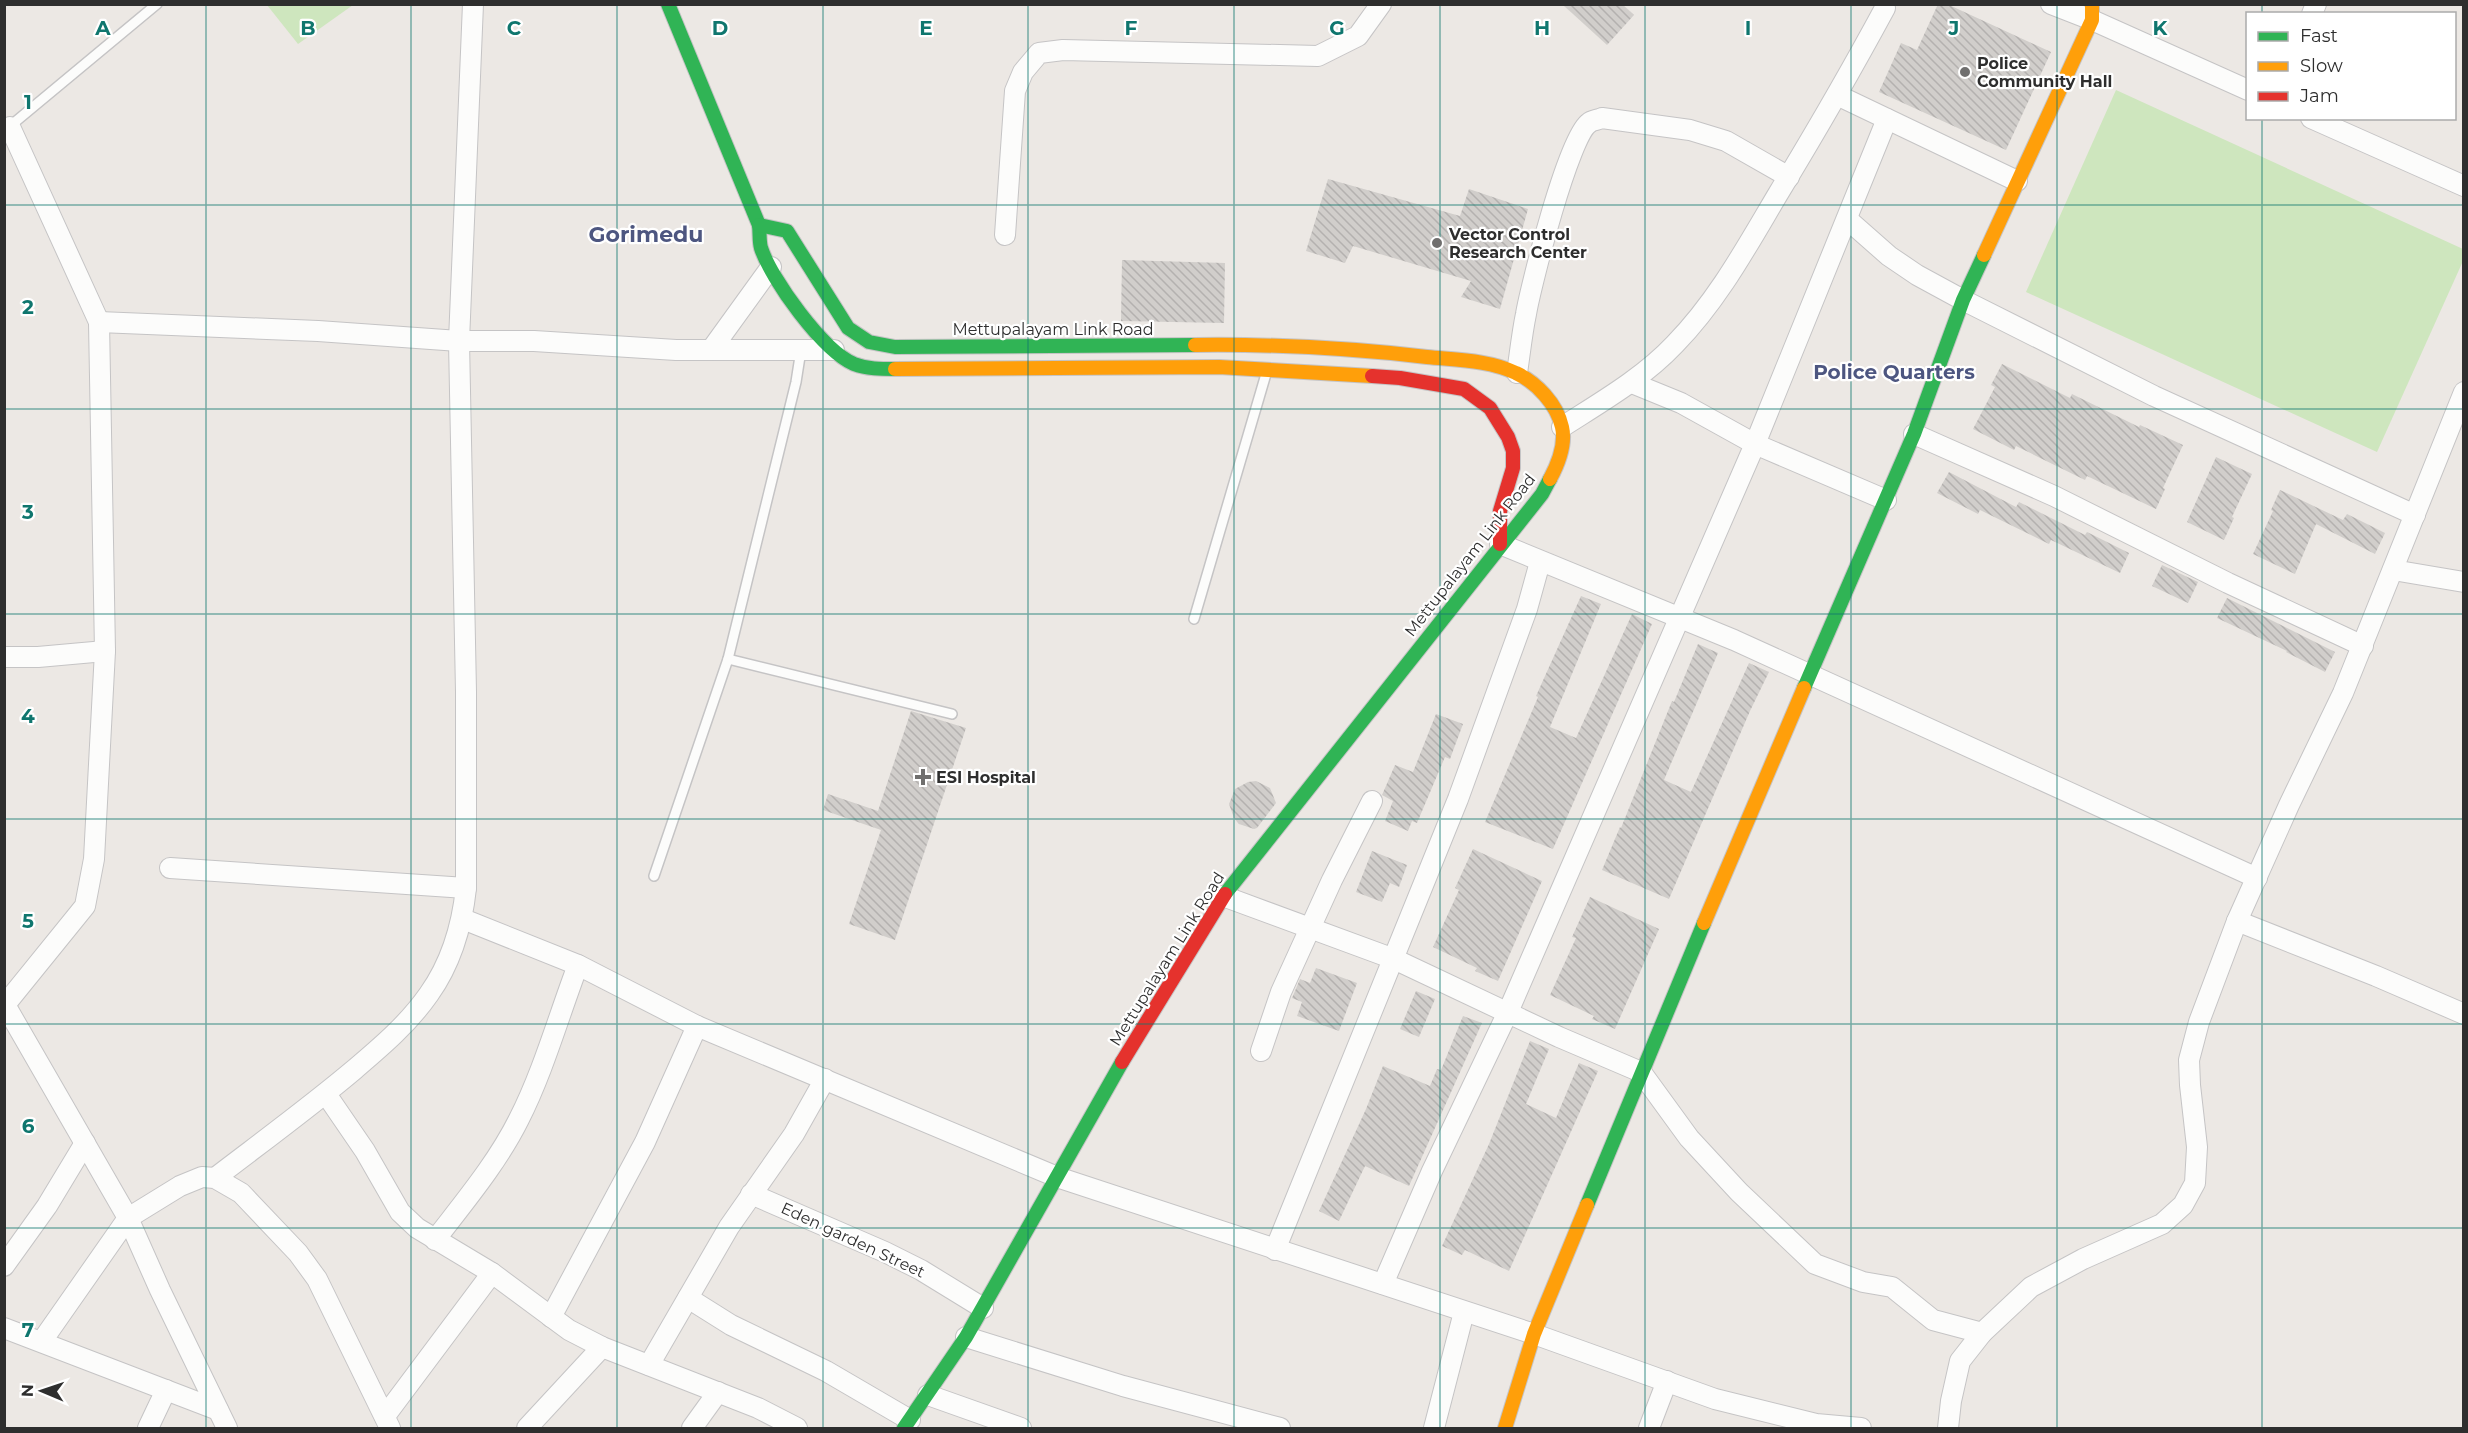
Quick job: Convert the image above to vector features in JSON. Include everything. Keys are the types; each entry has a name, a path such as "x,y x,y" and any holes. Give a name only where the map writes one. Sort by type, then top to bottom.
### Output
{"street":[{"path":"215,1178 326,1094 398,1032 430,993 452,951 463,919 466,888 466,692 459,341 473,4"},
{"path":"668,4 759,225 762,251 797,306 834,350 853,363 875,369 1219,367 1400,378 1464,389 1490,408 1508,437 1513,451 1513,468 1500,511 1500,544 1734,640 2257,878"},
{"path":"1005,235 1015,91 1023,72 1039,53 1063,50 1318,56 1358,36 1381,4"},
{"path":"2051,4 2092,12 2246,89"},
{"path":"1562,428 1632,383 1674,345 1705,309 1733,271 1837,95 1885,8"},
{"path":"1504,1428 1534,1334 1641,1072 1914,434 1963,300 2092,12"},
{"path":"1837,95 2017,181"},
{"path":"1517,373 1526,312 1539,261 1569,162 1579,135 1588,123 1602,118 1690,130 1726,141 1789,177"},
{"path":"1383,1284 1432,1171 1508,1012 1755,444 1887,119"},
{"path":"2314,120 2463,186"},
{"path":"7,127 99,322 105,651 94,859 85,906 5,1004 128,1218 227,1428"},
{"path":"1847,219 1898,262 1963,300 2154,396 2415,515"},
{"name":"Mettupalayam Link Road","path":"759,225 787,231 848,328 860,339 875,346 1275,344 1355,349 1493,364 1517,373 1538,387 1551,404 1562,428 1560,461 1542,494 1500,544 1223,896 1129,1050 966,1337 907,1424"},
{"path":"711,350 771,267"},
{"path":"99,322 318,331 459,341 534,341 711,350 834,350"},
{"path":"1632,383 1681,403 1755,444 1886,500"},
{"path":"1948,1428 1951,1401 1960,1361 1982,1333 2031,1287 2084,1259 2162,1224 2183,1205 2195,1183 2197,1147 2189,1060 2199,1022 2238,921 2363,646 2463,392"},
{"path":"1914,434 2054,496 2228,583 2363,646"},
{"path":"1275,1250 1458,799 1527,609 1540,562"},
{"path":"2393,570 2463,582"},
{"path":"4,657 38,657 105,651"},
{"path":"1261,1051 1281,992 1372,801"},
{"path":"170,868 466,888"},
{"path":"1223,896 1394,959 1559,1037 1641,1072 1689,1138 1739,1192 1815,1264 1863,1282 1892,1287 1932,1320 1982,1333"},
{"path":"463,919 578,965 697,1026 1057,1177 1534,1334 1753,1409 1816,1424 1861,1428"},
{"path":"2238,921 2376,976 2463,1014"},
{"path":"435,1240 475,1189 519,1120 543,1064 578,965"},
{"path":"551,1317 645,1142 697,1026"},
{"path":"649,1365 751,1194 794,1134 825,1078"},
{"path":"326,1094 365,1151 400,1212 417,1228 492,1273 569,1330 602,1347 758,1408 797,1428"},
{"path":"4,1266 47,1206 85,1143"},
{"path":"42,1341 128,1218 180,1186 202,1177 215,1178 241,1193 298,1253 317,1279 388,1422 492,1273"},
{"name":"Eden garden Street","path":"751,1194 885,1252 921,1270 983,1308"},
{"path":"688,1298 741,1330 835,1376 907,1424"},
{"path":"1434,1428 1464,1312"},
{"path":"4,1328 218,1410"},
{"path":"966,1337 1123,1386 1280,1428"},
{"path":"527,1428 602,1347"},
{"path":"1649,1428 1667,1381"},
{"path":"148,1428 166,1390"},
{"path":"692,1428 718,1392"},
{"path":"928,1395 1021,1428"}],"lane":[{"path":"7,127 157,4"},
{"path":"654,876 728,659 796,382 801,350"},
{"path":"1194,619 1267,370"},
{"path":"728,659 952,714"}],"green space":[{"path":"267,5 353,5 298,44"},
{"path":"2116,90 2463,249 2463,261 2377,452 2026,292"}],"building":[{"path":"1562,4 1622,4 1634,15 1607,45"},
{"name":"Police Community Hall","path":"1938,4 1947,4 2051,52 2006,150 1879,92 1901,43 1917,50"},
{"name":"Vector Control Research Center","path":"1328,179 1460,216 1469,189 1528,209 1500,309 1461,297 1471,281 1353,246 1345,263 1306,251"},
{"path":"1122,260 1225,263 1224,323 1121,321"},
{"path":"2002,364 2070,398 2072,394 2139,427 2140,425 2183,445 2156,509 2087,476 2085,480 2016,446 2014,450 1973,429 1995,387 1991,385"},
{"path":"2216,457 2252,474 2224,540 2187,522"},
{"path":"1949,472 2016,507 2019,502 2085,535 2087,532 2129,553 2120,573 2051,540 2049,544 1980,510 1978,514 1937,493"},
{"path":"2280,490 2343,520 2347,514 2385,533 2375,554 2316,524 2295,574 2253,554"},
{"path":"2162,565 2198,582 2188,603 2152,586"},
{"path":"1581,596 1601,604 1550,727 1576,738 1632,614 1652,624 1553,849 1485,822 1538,697 1536,696"},
{"path":"2227,598 2335,652 2325,672 2217,618"},
{"path":"1698,644 1718,653 1664,780 1691,792 1749,663 1769,672 1669,899 1602,870"},
{"path":"911,711 966,728 895,940 849,924 881,830 823,810 828,794 878,811"},
{"path":"1436,714 1463,724 1450,759 1445,757 1417,823 1412,821 1408,831 1385,821 1393,801 1382,795 1395,765 1413,772"},
{"path":"1256,781 1270,788 1276,803 1254,829 1239,824 1229,804 1235,789 1248,782"},
{"path":"1473,849 1542,881 1498,981 1433,947 1459,890 1455,888"},
{"path":"1372,851 1407,865 1399,887 1390,883 1382,902 1356,892"},
{"path":"1590,897 1659,929 1615,1029 1550,995 1576,938 1572,937"},
{"path":"1316,968 1357,983 1339,1031 1297,1016 1302,1002 1292,998 1300,979 1310,983"},
{"path":"1416,991 1435,999 1419,1037 1400,1029"},
{"path":"1463,1016 1482,1023 1409,1186 1365,1166 1339,1221 1319,1211 1366,1109 1383,1066 1430,1086 1437,1069 1441,1070"},
{"path":"1530,1041 1549,1049 1526,1104 1556,1118 1579,1063 1598,1071 1509,1271 1465,1250 1462,1255 1442,1246 1489,1144"}],"traffic: fast":[{"path":"668,4 759,225 761,248 775,277 814,330 842,357 864,367 895,369"},
{"path":"759,225 787,231 848,328 869,342 895,347 1195,345"},
{"path":"1804,688 1914,434 1963,300 1984,255"},
{"path":"1225,894 1542,494 1550,479"},
{"path":"1587,1205 1704,923"},
{"path":"904,1428 966,1337 1122,1062"}],"traffic: slow":[{"path":"1984,255 2092,20 2092,4"},
{"path":"1195,345 1282,346 1369,351 1472,361 1506,369 1531,382 1556,410 1562,427 1562,447 1550,479"},
{"path":"895,369 1219,367 1372,376"},
{"path":"1704,923 1804,688"},
{"path":"1505,1428 1534,1334 1587,1205"}],"traffic: jam":[{"path":"1372,376 1400,378 1464,389 1490,408 1508,437 1513,451 1513,468 1500,511 1500,544"},
{"path":"1122,1062 1225,894"}],"place":[{"name":"Police Community Hall","path":"1965,72"},
{"name":"Vector Control Research Center","path":"1437,243"},
{"name":"ESI Hospital","path":"923,777"}],"district":[{"name":"Gorimedu","path":"646,234"},
{"name":"Police Quarters","path":"1894,372"}]}
